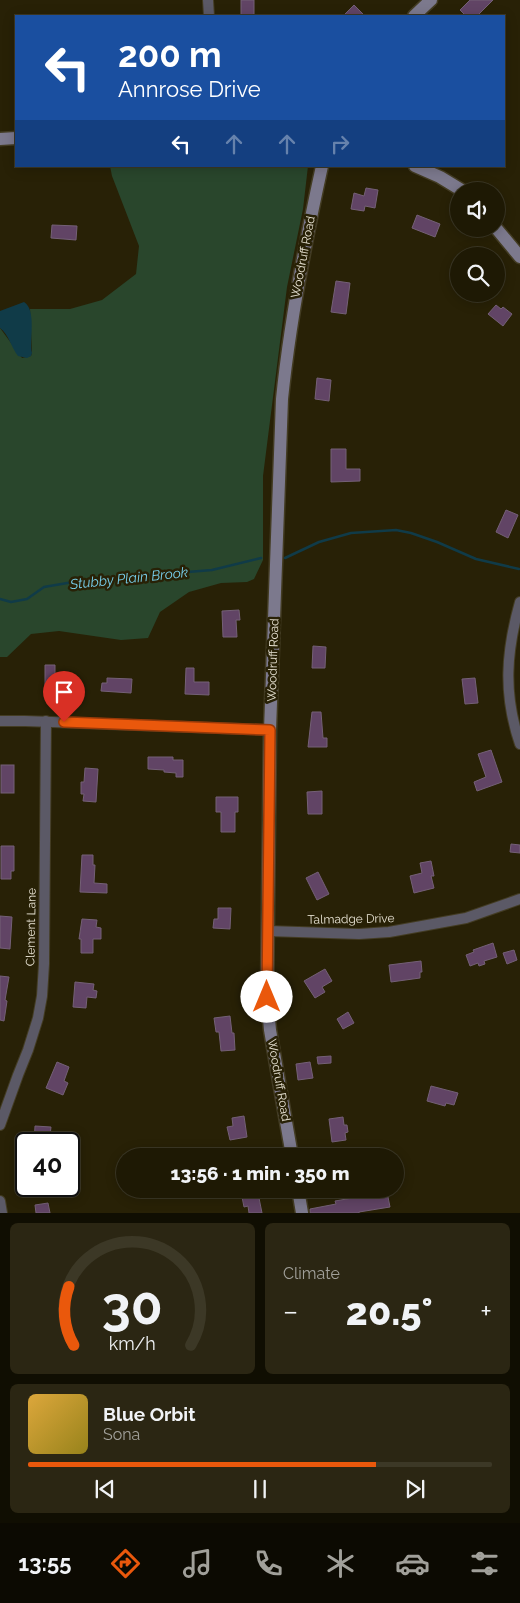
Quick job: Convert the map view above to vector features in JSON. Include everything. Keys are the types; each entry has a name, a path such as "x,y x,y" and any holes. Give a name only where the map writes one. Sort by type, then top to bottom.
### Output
{"street":[{"path":"208,0 209,15"},
{"path":"415,15 428,1"},
{"path":"0,139 15,138"},
{"name":"Woodruff Road","path":"291,1148 270,1030 267,997 270,730 282,399 288,345 304,248 322,167"},
{"path":"417,167 450,183"},
{"path":"503,237 520,257"},
{"path":"520,602 512,630 508,660 509,704 520,744"},
{"path":"0,722 270,730"},
{"name":"Clement Lane","path":"0,1125 28,1050 38,1018 42,996 44,964 46,722"},
{"name":"Talmadge Drive","path":"268,931 359,934 389,932 420,928 466,918 520,899"},
{"path":"300,1198 302,1213"},
{"path":"0,1201 2,1213"}],"green space":[{"path":"110,167 308,167 303,209 287,287 263,476 263,560 254,579 247,582 221,583 189,592 160,612 148,638 121,640 59,631 31,634 7,657 0,657 0,328 22,358 31,356 30,309 70,309 102,300 136,274 139,246"}],"water":[{"path":"24,302 28,306 31,318 32,353 27,358 18,356 6,334 0,328 0,311"}],"building":[{"path":"241,0 254,0 254,15 241,15"},
{"path":"470,0 493,0 478,15 465,15 460,10"},
{"path":"354,5 364,15 344,15"},
{"path":"366,188 378,190 375,208 365,206 364,211 351,209 354,193 364,196"},
{"path":"417,215 440,224 435,237 412,228"},
{"path":"52,225 77,226 76,240 51,238"},
{"path":"336,281 350,283 346,314 331,312"},
{"path":"496,305 501,309 503,307 512,314 503,326 488,314"},
{"path":"317,378 331,380 329,401 315,399"},
{"path":"331,449 346,449 346,469 360,469 360,481 331,482"},
{"path":"506,510 518,515 508,538 496,532"},
{"path":"239,610 240,620 236,620 237,637 223,637 222,611"},
{"path":"313,646 326,647 325,668 312,668"},
{"path":"45,665 55,665 55,676 69,677 69,689 45,689"},
{"path":"186,668 194,668 194,682 209,682 209,695 185,694"},
{"path":"107,678 132,679 131,693 101,691 102,683 107,683"},
{"path":"475,678 478,703 465,704 462,679"},
{"path":"312,712 321,712 323,738 327,738 327,747 308,747"},
{"path":"491,750 502,782 477,791 474,782 486,777 478,754"},
{"path":"148,757 173,757 173,760 183,760 183,777 176,777 176,773 164,772 164,770 148,769"},
{"path":"1,765 14,765 14,793 1,793"},
{"path":"85,768 98,769 96,802 83,801 84,794 81,794 81,782 84,782"},
{"path":"322,791 322,814 308,814 307,792"},
{"path":"216,797 238,797 238,812 235,812 235,832 221,832 221,812 216,812"},
{"path":"511,844 520,845 520,853 510,852"},
{"path":"1,846 14,846 14,871 11,871 11,879 1,879"},
{"path":"82,855 93,855 93,865 95,865 94,883 107,884 107,893 80,892"},
{"path":"431,861 434,876 431,876 434,888 414,893 410,876 422,873 420,863"},
{"path":"318,872 329,894 317,900 306,878"},
{"path":"218,908 231,908 230,929 213,928 214,919 218,919"},
{"path":"0,916 12,917 10,949 0,948"},
{"path":"82,919 97,920 96,927 101,928 101,939 93,939 93,953 81,953 81,939 79,939"},
{"path":"493,943 497,957 484,961 485,964 479,966 478,963 470,966 466,955 474,952 473,950"},
{"path":"514,950 517,960 507,964 503,953"},
{"path":"421,961 422,972 420,972 420,978 391,982 389,965"},
{"path":"325,969 332,981 322,987 325,992 315,998 304,981"},
{"path":"0,976 9,977 4,1021 0,1020"},
{"path":"75,982 94,984 93,990 97,991 96,998 87,997 86,1008 73,1007"},
{"path":"348,1012 354,1023 343,1029 337,1019"},
{"path":"230,1016 235,1050 221,1051 219,1032 216,1032 214,1018"},
{"path":"331,1056 331,1063 318,1064 317,1057"},
{"path":"57,1062 69,1067 64,1081 68,1083 63,1095 46,1088"},
{"path":"310,1062 313,1078 298,1080 296,1064"},
{"path":"431,1086 458,1093 454,1105 446,1103 445,1106 427,1101"},
{"path":"244,1116 247,1137 230,1140 227,1127 233,1126 232,1118"},
{"path":"343,1117 344,1125 347,1125 348,1132 345,1133 346,1140 332,1142 329,1119"},
{"path":"35,1126 51,1127 50,1132 35,1132"},
{"path":"242,1198 259,1198 262,1213 249,1213 248,1206 244,1207"},
{"path":"352,1198 388,1198 390,1207 359,1213 310,1213 310,1209 336,1204 335,1201"},
{"path":"48,1203 50,1213 36,1213 35,1205"}],"waterway":[{"name":"Stubby Plain Brook","path":"285,558 319,542 351,533 396,530 437,542 476,559 519,569"},
{"name":"Stubby Plain Brook","path":"0,599 11,602 27,599 44,587 79,581 212,570 261,558"}],"route":[{"path":"64,722 270,730 267,997"}]}
